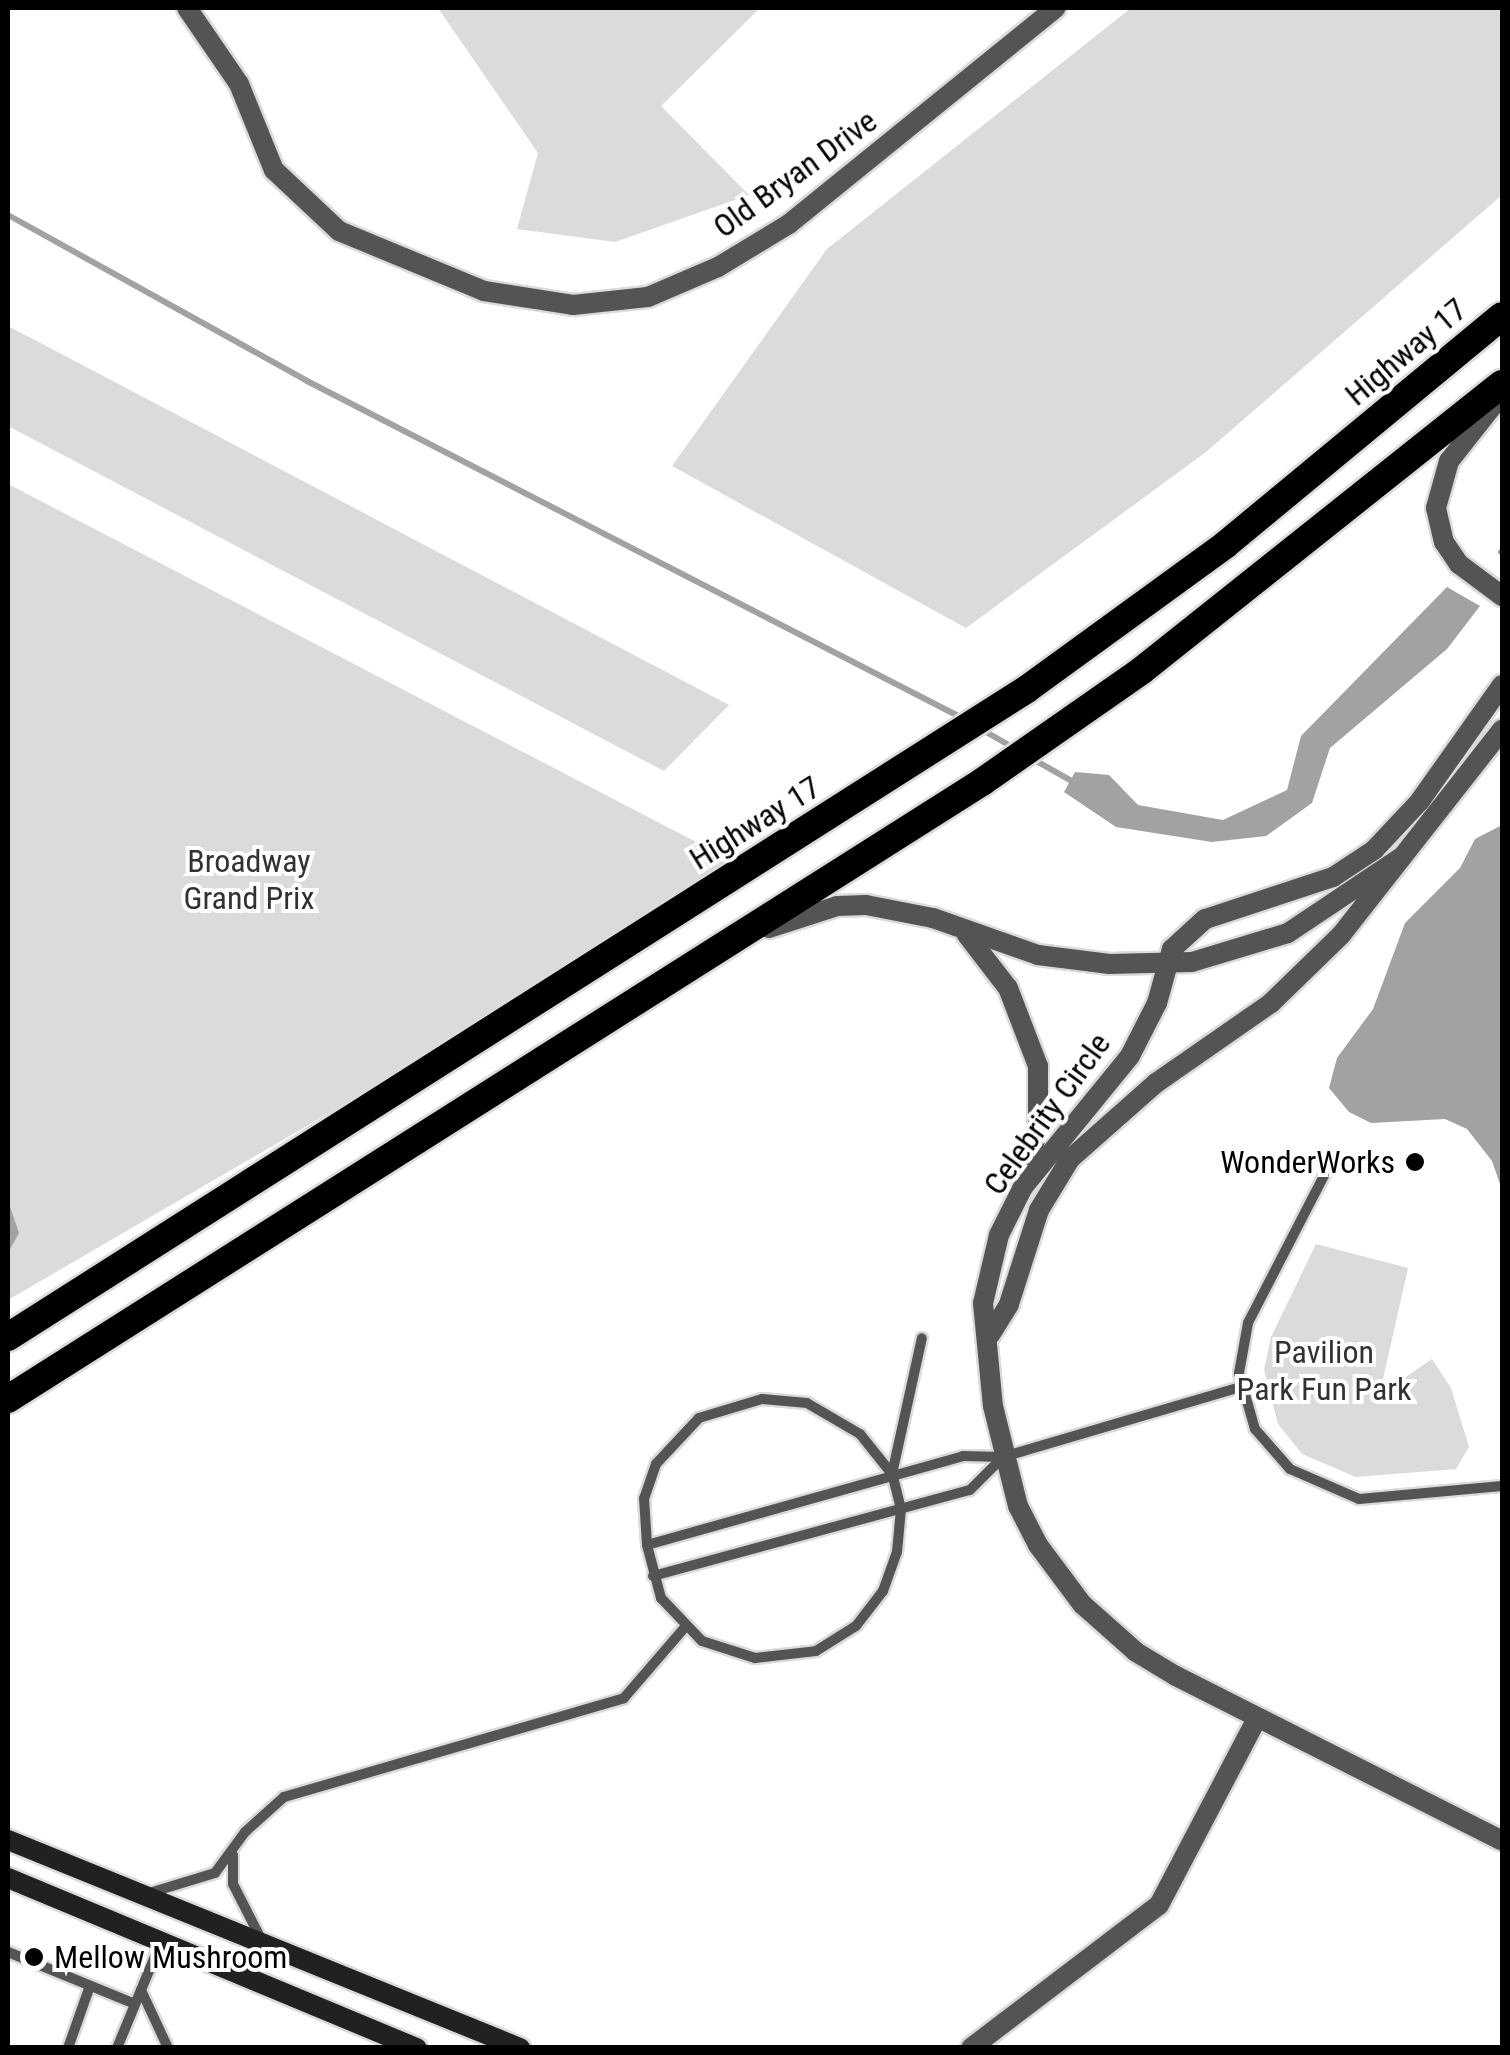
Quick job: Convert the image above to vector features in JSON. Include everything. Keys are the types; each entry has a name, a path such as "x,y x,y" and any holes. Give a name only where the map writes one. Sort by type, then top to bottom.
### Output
{"highway":[{"name":"Highway 17","path":"8,1337 1027,690 1225,545 1502,316"},
{"path":"8,1399 982,782 1078,717 1348,512 1502,384"}],"main road":[{"path":"8,1840 520,2048"},
{"path":"8,1878 417,2048"}],"street":[{"name":"Old Bryan Drive","path":"187,8 239,84 274,170 339,231 484,291 573,304 648,297 718,267 789,224 1056,8"},
{"path":"1498,590 1459,564 1444,542 1437,494 1449,461 1502,394"},
{"name":"Celebrity Circle","path":"1502,685 1420,801 1374,850 1333,877 1206,919 1172,949 1157,1003 1130,1056 1023,1187 990,1265 983,1303 1003,1457 1038,1546 1082,1604 1136,1652 1257,1718 1502,1841"},
{"name":"Celebrity Circle","path":"990,1335 1009,1304 1039,1210 1070,1159 1156,1083 1271,1004 1382,892 1502,730"},
{"path":"723,946 836,906 891,907 1038,955 1109,964 1226,956 1288,933 1410,851"},
{"path":"967,934 1008,988 1038,1066 1038,1128 1023,1187"},
{"path":"970,2048 1159,1905 1257,1718"}],"lane":[{"path":"1330,1164 1248,1323 1242,1387 1262,1441 1290,1469 1334,1493 1391,1500 1502,1486"},
{"path":"892,1474 922,1338"},
{"path":"646,1545 963,1456 1003,1457 1242,1387"},
{"path":"762,1399 806,1403 852,1427 892,1474 901,1510 897,1552 883,1591 838,1640 796,1657 755,1658 718,1650 684,1627 653,1576 646,1545 644,1498 656,1464 698,1418 729,1405 762,1399"},
{"path":"653,1576 970,1490 1003,1457"},
{"path":"263,1942 233,1884 234,1854 244,1832 284,1798 624,1698 684,1627"},
{"path":"144,1894 196,1883 234,1854"},
{"path":"117,2048 162,1940"},
{"path":"8,1952 135,2004"},
{"path":"68,2048 90,1986"},
{"path":"141,1990 168,2048"}],"green space":[{"path":"438,8 760,8 661,106 749,195 615,242 517,229 538,153"},
{"path":"1131,8 1502,8 1502,195 1206,452 966,628 672,466 827,249"},
{"path":"8,326 729,705 664,771 8,426"},
{"name":"Broadway Grand Prix","path":"8,484 748,869 8,1300"},
{"name":"Pavilion Park Fun Park","path":"1316,1244 1408,1268 1383,1379 1397,1383 1432,1359 1451,1388 1469,1447 1456,1469 1356,1477 1302,1454 1278,1424 1264,1370 1271,1337"}],"shaded area":[{"path":"1447,587 1480,606 1447,649 1330,748 1312,803 1266,836 1212,842 1116,827 1064,792 1075,772 1109,775 1138,805 1223,820 1287,790 1301,736"},
{"path":"1502,825 1502,1190 1492,1161 1467,1129 1445,1119 1371,1123 1349,1112 1329,1088 1337,1058 1373,1009 1405,923 1460,868 1475,839"},
{"path":"8,1201 19,1233 8,1253"}],"waterway":[{"path":"8,215 307,381 964,719"},
{"path":"979,728 1016,749"},
{"path":"1031,758 1077,784"}],"place":[{"name":"WonderWorks","path":"1415,1162"},
{"name":"Mellow Mushroom","path":"34,1957"}]}
